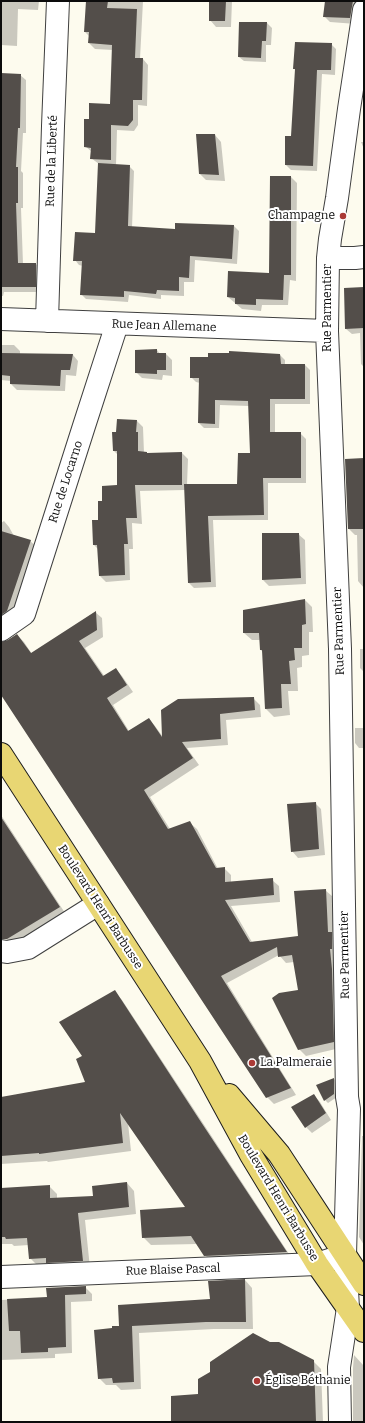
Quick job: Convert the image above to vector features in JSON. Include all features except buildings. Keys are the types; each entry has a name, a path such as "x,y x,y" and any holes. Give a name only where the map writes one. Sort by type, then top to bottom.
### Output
{"main road":[{"name":"Boulevard Henri Barbusse","path":"1,754 200,1060 251,1155 317,1264 364,1331"},
{"name":"Boulevard Henri Barbusse","path":"200,1060 279,1154 364,1284"}],"street":[{"name":"Rue de la Liberté","path":"47,322 58,1"},
{"name":"Rue Parmentier","path":"340,1422 339,1367 348,1308 345,1255 349,1109 347,1089 340,649 327,331 328,258 364,10"},
{"path":"328,258 364,257"},
{"name":"Rue Jean Allemane","path":"1,319 47,322 327,331"},
{"name":"Rue de Locarno","path":"1,630 24,614 117,324"},
{"path":"1,951 7,952 28,948 98,904"},
{"name":"Rue Blaise Pascal","path":"1,1278 317,1264 345,1255"}],"place":[{"name":"Champagne","path":"343,216"},
{"name":"La Palmeraie","path":"252,1063"},
{"name":"Église Béthanie","path":"257,1381"}]}
